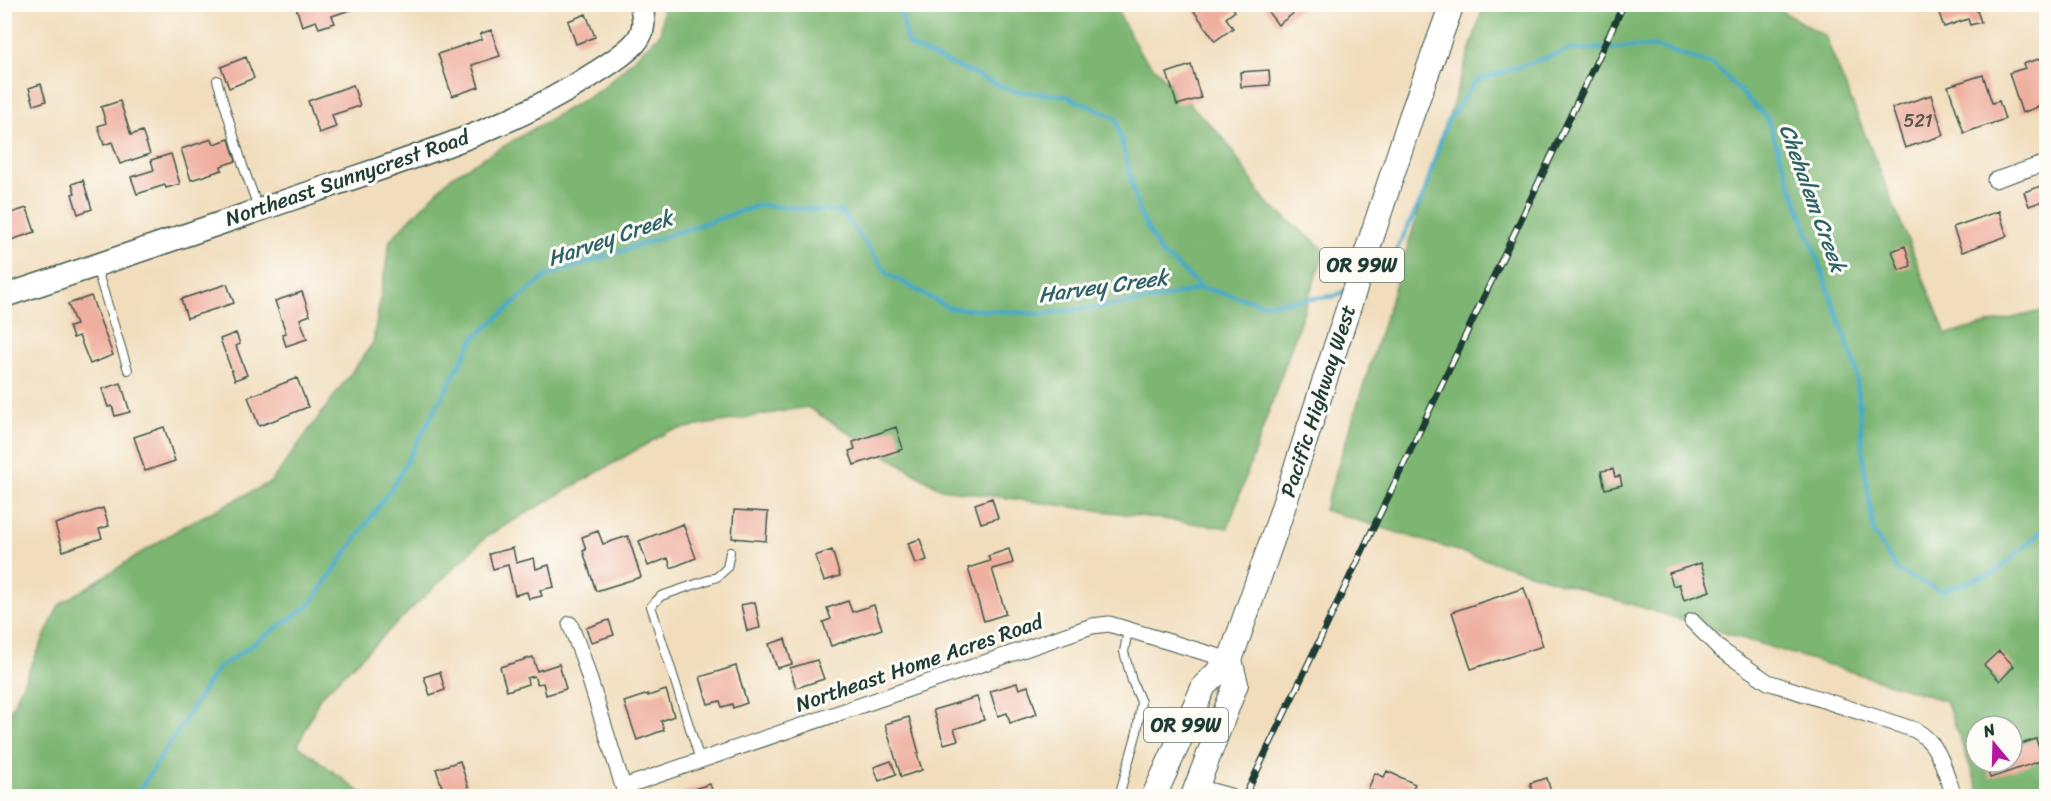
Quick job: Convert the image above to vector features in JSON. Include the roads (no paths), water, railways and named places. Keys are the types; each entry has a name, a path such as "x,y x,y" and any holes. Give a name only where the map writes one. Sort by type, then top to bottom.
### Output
{"main road":[{"name":"Pacific Highway West","path":"1154,796 1204,686 1230,660 1277,526 1410,117 1452,4"},
{"name":"Pacific Highway West","path":"1195,792 1236,684 1230,660"}],"street":[{"name":"Northeast Sunnycrest Road","path":"4,296 432,151 506,121 569,90 636,42 643,32 644,23 640,4"},
{"path":"1995,180 2046,163"},
{"path":"1692,621 1721,650 1768,682 1915,730 1926,736 1936,747 1954,796"},
{"path":"570,624 583,657 625,792"},
{"name":"Northeast Home Acres Road","path":"625,792 700,760 1092,626 1109,624 1230,660"},
{"path":"1195,792 1230,796"}],"lane":[{"path":"217,80 259,210"},
{"path":"95,265 128,370"},
{"path":"700,760 651,606 661,596 717,577 727,568 730,552"},
{"path":"1119,796 1137,732 1141,702 1124,652 1128,630"}],"waterway":[{"name":"Chehalem Creek","path":"899,4 908,45 1012,91 1066,96 1116,118 1139,212 1161,254 1202,288 1264,304 1335,296 1345,291"},
{"name":"Chehalem Creek","path":"1366,280 1386,271 1424,194 1446,123 1476,81 1569,50 1655,46 1714,65 1767,118 1856,367 1864,464 1874,533 1898,571 1941,591 1994,573 2046,528"},
{"name":"Harvey Creek","path":"136,796 217,669 309,606 395,483 474,338 546,276 760,205 842,212 888,274 949,308 1042,314 1153,300 1202,288"}],"railway":[{"path":"1245,796 1624,4"}]}
